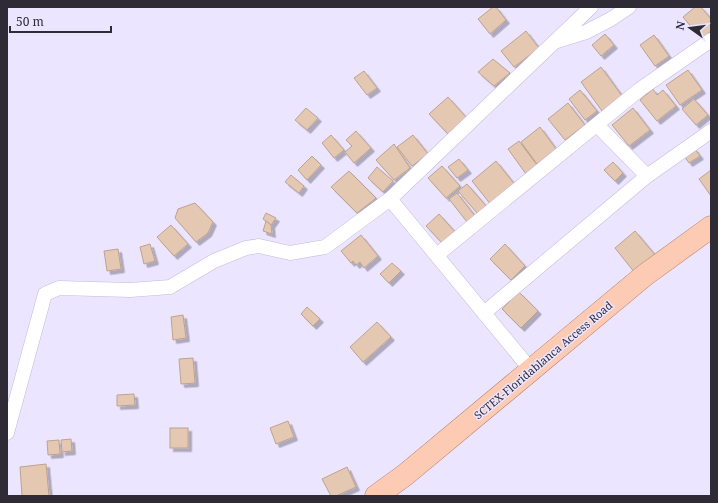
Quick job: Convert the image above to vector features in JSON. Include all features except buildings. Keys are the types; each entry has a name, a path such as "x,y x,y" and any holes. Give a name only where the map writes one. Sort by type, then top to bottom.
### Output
{"main road":[{"name":"SCTEX-Floridablanca Access Road","path":"376,496 405,475 645,275 711,227"}],"street":[{"path":"7,433 45,294 59,288 130,290 170,287 214,261 246,248 259,246 290,252 325,247 390,199 590,7"},
{"path":"554,42 586,32 611,19 629,7"},
{"path":"437,255 639,90 711,40"},
{"path":"596,125 647,176"},
{"path":"484,313 647,176 711,131"},
{"path":"390,199 531,370"}]}
